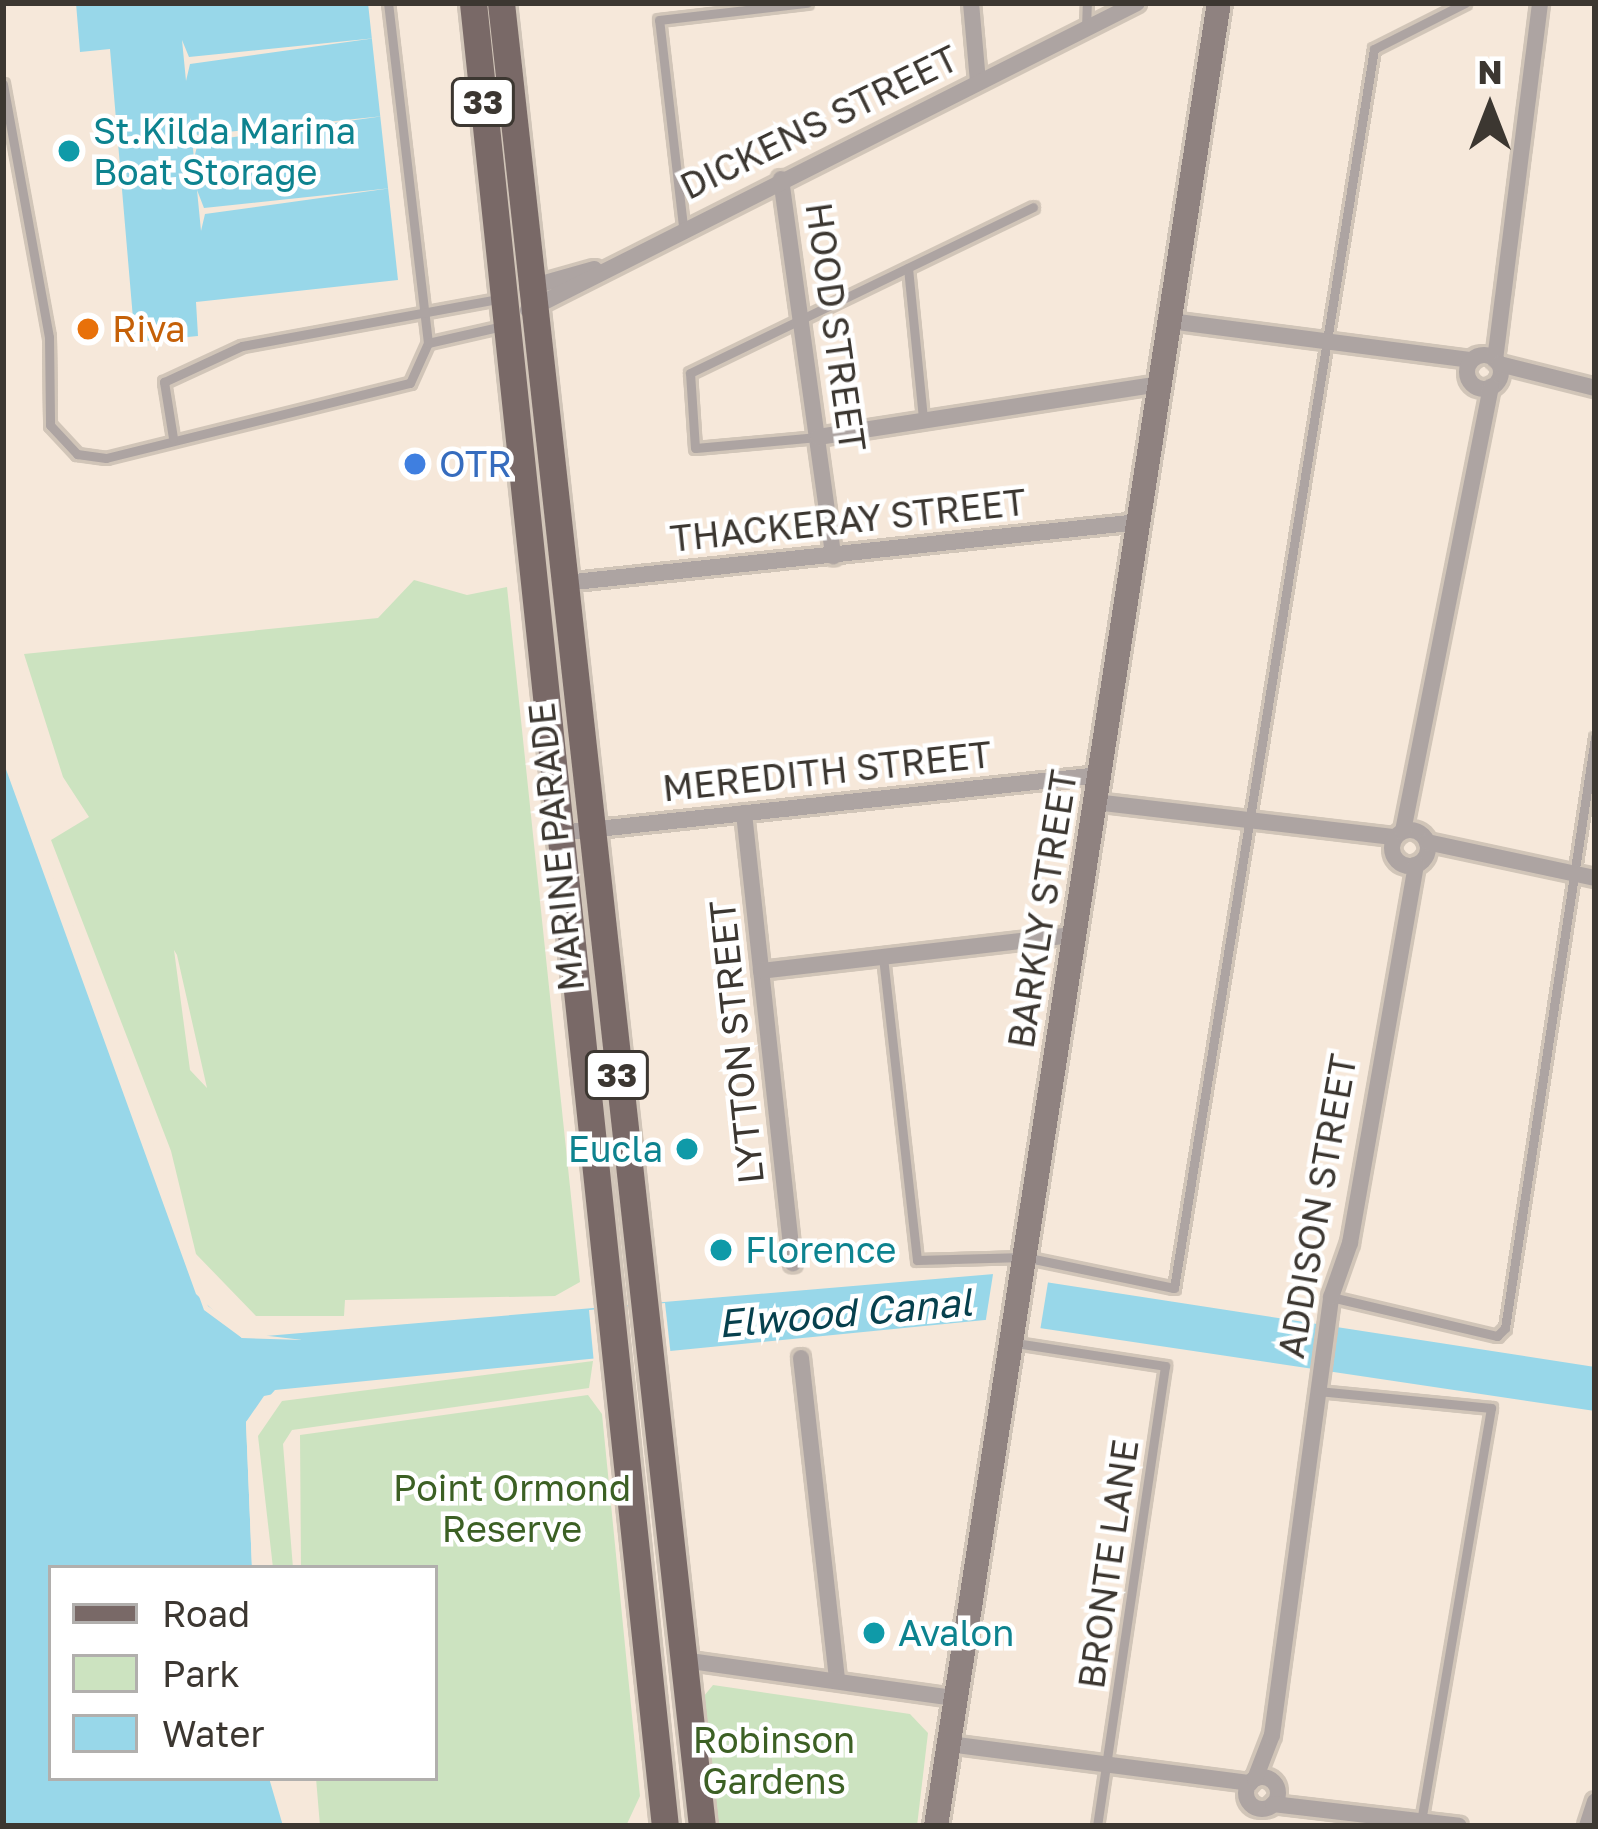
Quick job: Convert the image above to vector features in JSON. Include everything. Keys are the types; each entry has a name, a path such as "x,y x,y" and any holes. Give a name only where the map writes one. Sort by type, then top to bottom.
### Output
{"main road":[{"name":"MARINE PARADE","path":"472,3 499,319 561,833 665,1826"},
{"name":"MARINE PARADE","path":"501,3 546,290 565,583 701,1826"},
{"name":"BARKLY STREET","path":"936,1826 1220,3"}],"street":[{"path":"971,3 978,81"},
{"name":"DICKENS STREET","path":"499,319 546,290 1137,3"},
{"path":"1409,848 1475,427 1496,373 1493,312 1540,3"},
{"name":"HOOD STREET","path":"782,179 806,315 833,556"},
{"name":"DICKENS STREET","path":"499,319 546,290"},
{"path":"1475,427 1471,370 1493,312"},
{"path":"1170,321 1595,388"},
{"path":"1471,370 1496,373"},
{"path":"818,437 1160,384"},
{"name":"THACKERAY STREET","path":"565,583 1139,522"},
{"name":"MEREDITH STREET","path":"561,833 1100,776"},
{"path":"1095,802 1595,878"},
{"name":"LYTTON STREET","path":"744,813 794,1263"},
{"name":"ADDISON STREET","path":"1262,1826 1262,1793 1318,1382 1330,1304 1350,1243 1409,848"},
{"path":"761,971 1072,935"},
{"path":"801,1358 837,1680"},
{"path":"683,1660 956,1698"},
{"path":"949,1744 1460,1826"},
{"name":"ADDISON STREET","path":"1251,1826 1262,1793"},
{"path":"1587,1826 1595,1802"}],"lane":[{"path":"3,84 49,337 50,425 77,454 106,458 410,383 428,343 388,3"},
{"path":"1086,28 1087,3"},
{"path":"883,957 917,1260 1023,1264 1174,1288 1183,1278 1374,49 1465,3"},
{"path":"683,226 659,20 810,4"},
{"path":"818,437 695,448 687,380 806,315 1033,207"},
{"path":"908,268 922,419"},
{"path":"173,439 164,382 242,346 478,308 499,319"},
{"path":"428,343 499,319"},
{"path":"1330,1304 1496,1336 1505,1328 1595,738"},
{"name":"BRONTE LANE","path":"1013,1336 1165,1366 1097,1826"},
{"path":"1318,1382 1491,1408 1421,1823"}],"green space":[{"path":"414,580 467,595 507,587 580,1282 555,1296 345,1300 344,1316 256,1316 196,1254 171,1151 51,840 89,817 63,777 24,654 378,618","holes":["174,950 207,1088 190,1070"]},
{"path":"593,1361 589,1388 292,1430 283,1444 293,1565 273,1565 258,1436 282,1401"},
{"name":"Point Ormond Reserve","path":"588,1395 602,1414 640,1796 626,1826 320,1826 316,1781 438,1781 438,1565 301,1565 300,1435"},
{"name":"Robinson Gardens","path":"713,1685 910,1714 928,1733 917,1826 714,1826 699,1702"}],"water":[{"path":"76,3 368,3 398,280 196,302 198,336 135,342 110,49 80,52"},
{"name":"Elwood Canal","path":"3,761 196,1294 242,1338 994,1274 1595,1367 1595,1411 985,1320 275,1390 246,1422 252,1565 48,1565 48,1781 270,1781 283,1826 3,1826"}],"pier":[{"path":"376,38 190,64 186,81 182,40 189,57"},
{"path":"384,116 198,142 194,159 190,118 197,135"},
{"path":"392,188 205,214 201,231 197,190 204,208"},
{"path":"3,755 111,1018 208,1306 244,1333 303,1340 242,1338 204,1310"},
{"path":"994,1268 1049,1276 1040,1331 985,1325"},
{"path":"665,1303 671,1357 594,1364 589,1310"},
{"path":"308,1387 268,1401 252,1424 252,1565 246,1422 264,1396"}],"place":[{"name":"St.Kilda Marina Boat Storage","path":"69,151"},
{"name":"Riva","path":"88,329"},
{"name":"OTR","path":"415,464"},
{"name":"Eucla","path":"687,1149"},
{"name":"Florence","path":"721,1250"},
{"name":"Avalon","path":"874,1633"}]}
